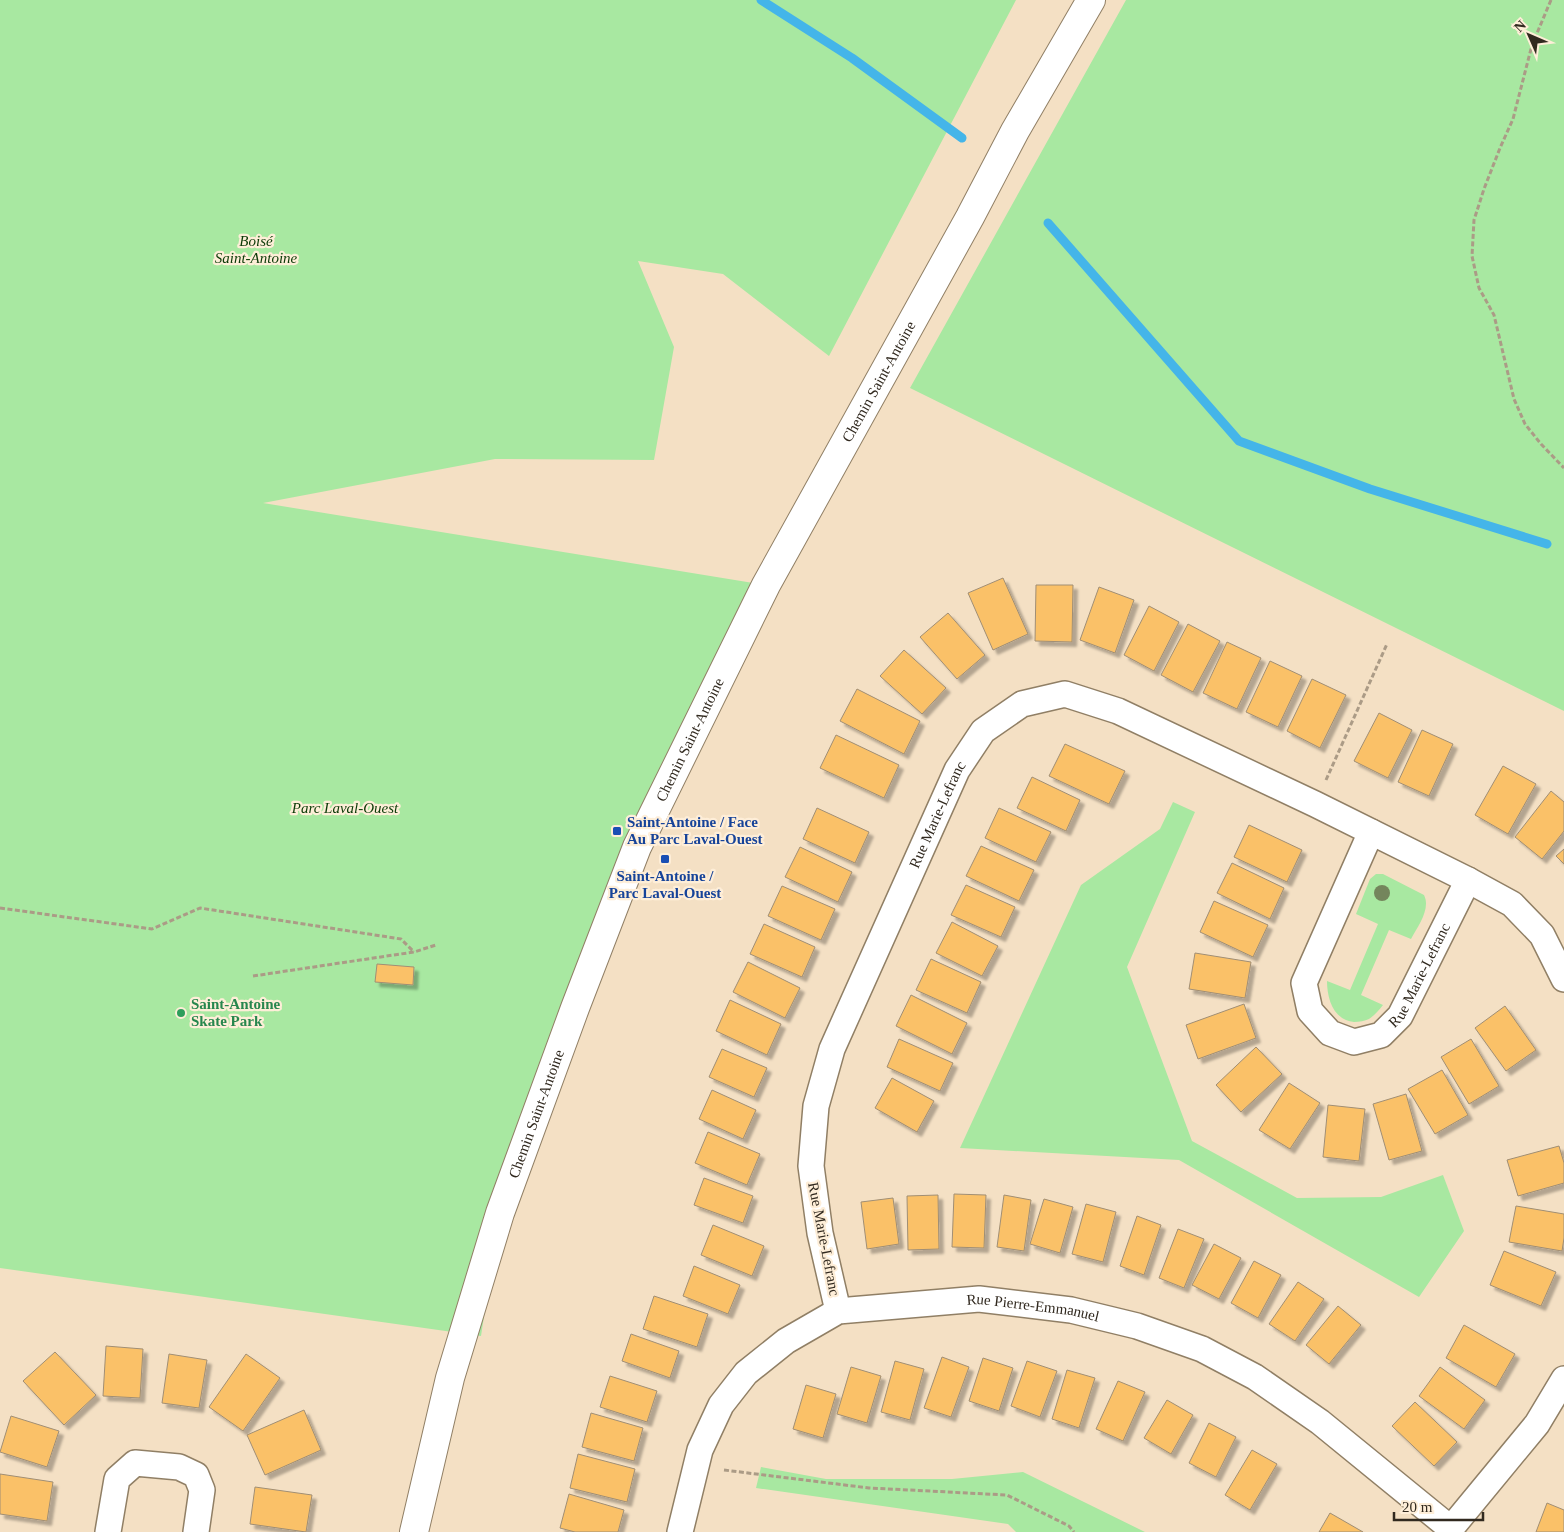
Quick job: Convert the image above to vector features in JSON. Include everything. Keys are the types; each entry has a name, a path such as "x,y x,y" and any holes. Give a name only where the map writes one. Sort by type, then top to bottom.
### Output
{"street":[{"name":"Chemin Saint-Antoine","path":"414,1532 450,1378 500,1213 575,1008 637,847 766,585 970,217 1015,131 1091,0"},
{"name":"Rue Marie-Lefranc","path":"838,1311 820,1233 811,1166 816,1106 832,1049 957,770 983,731 1022,704 1065,694 1118,711 1316,804 1468,880 1512,904 1542,935 1564,979"},
{"name":"Rue Marie-Lefranc","path":"1371,832 1304,983 1310,1011 1330,1033 1354,1042 1381,1035 1400,1016 1468,880"},
{"name":"Rue Pierre-Emmanuel","path":"680,1532 700,1450 721,1405 746,1373 786,1341 838,1311 979,1299 1072,1310 1137,1326 1202,1349 1255,1377 1320,1422 1449,1530"},
{"path":"1449,1530 1537,1424 1564,1379"},
{"path":"108,1532 117,1479 136,1463 179,1467 196,1475 202,1490 196,1532"}],"path":[{"path":"1551,0 1532,45 1513,119 1496,156 1474,220 1472,256 1479,288 1494,316 1514,399 1525,424 1564,468"},
{"path":"1316,804 1387,644"},
{"path":"0,908 152,929 200,908 401,939 414,952"},
{"path":"253,976 414,952 436,945"},
{"path":"697,1466 870,1488 1008,1495 1069,1526 1074,1532"}],"green space":[{"path":"0,0 1016,0 829,356 723,274 638,261 674,347 654,460 495,459 263,503 766,585 637,847 500,1213 481,1336 0,1268"},
{"path":"1126,0 1564,0 1564,711 910,388"},
{"path":"1173,802 1195,812 1127,967 1192,1141 1297,1198 1381,1197 1443,1175 1464,1231 1419,1297 1179,1160 960,1148 1081,885 1160,829"},
{"path":"1376,874 1383,874 1424,895 1426,906 1423,917 1411,939 1389,930 1361,995 1383,1005 1369,1019 1354,1022 1336,1013 1328,994 1327,981 1350,990 1378,924 1356,914 1370,879"},
{"path":"761,1467 826,1479 952,1479 1023,1472 1145,1532 1016,1532 1008,1524 756,1488"}],"building":[{"path":"1003,578 1028,634 993,650 968,593"},
{"path":"1036,585 1073,585 1072,642 1035,641"},
{"path":"1099,587 1134,600 1115,653 1080,640"},
{"path":"1149,606 1179,622 1154,671 1124,655"},
{"path":"948,613 985,655 957,679 920,637"},
{"path":"1188,624 1220,641 1193,692 1161,675"},
{"path":"1227,642 1261,658 1237,709 1203,693"},
{"path":"904,650 946,688 922,714 880,676"},
{"path":"1270,661 1302,676 1278,727 1246,712"},
{"path":"1312,679 1346,695 1320,748 1287,731"},
{"path":"857,689 920,721 904,754 840,721"},
{"path":"1379,713 1412,730 1388,778 1354,761"},
{"path":"1422,730 1453,744 1429,796 1398,782"},
{"path":"836,735 899,765 884,798 820,768"},
{"path":"1065,744 1125,771 1109,804 1049,776"},
{"path":"1503,766 1536,784 1508,834 1475,815"},
{"path":"1032,777 1080,800 1066,831 1017,808"},
{"path":"1551,791 1564,802 1564,831 1542,859 1515,837"},
{"path":"817,808 869,832 855,863 803,839"},
{"path":"999,808 1051,832 1036,862 985,838"},
{"path":"1249,825 1302,850 1287,882 1234,857"},
{"path":"981,846 1034,870 1019,901 966,876"},
{"path":"800,847 852,872 838,902 785,877"},
{"path":"1564,849 1564,864 1556,856"},
{"path":"1232,863 1284,888 1270,919 1217,893"},
{"path":"966,885 1015,907 1001,937 951,915"},
{"path":"782,886 835,909 821,940 768,916"},
{"path":"1214,901 1268,925 1253,957 1200,932"},
{"path":"952,922 998,946 982,976 936,953"},
{"path":"764,924 815,947 802,977 750,954"},
{"path":"1195,953 1251,962 1245,998 1189,989"},
{"path":"931,959 981,982 967,1013 916,990"},
{"path":"748,962 800,988 785,1018 733,992"},
{"path":"377,964 414,967 413,985 375,982"},
{"path":"911,995 967,1023 952,1054 896,1026"},
{"path":"730,1000 781,1024 767,1055 716,1031"},
{"path":"1244,1004 1256,1038 1198,1059 1186,1025"},
{"path":"1505,1006 1536,1050 1506,1071 1475,1028"},
{"path":"899,1039 953,1063 940,1091 887,1067"},
{"path":"1471,1039 1499,1086 1469,1104 1441,1057"},
{"path":"1256,1047 1282,1074 1241,1112 1216,1085"},
{"path":"722,1049 767,1068 754,1097 709,1077"},
{"path":"1442,1070 1468,1115 1435,1134 1408,1089"},
{"path":"892,1078 934,1101 917,1132 875,1108"},
{"path":"1289,1083 1320,1103 1290,1149 1259,1130"},
{"path":"712,1090 756,1110 743,1139 699,1119"},
{"path":"1406,1094 1422,1151 1389,1160 1373,1104"},
{"path":"1328,1105 1365,1109 1359,1161 1323,1157"},
{"path":"708,1132 760,1154 747,1185 695,1163"},
{"path":"1559,1146 1564,1163 1564,1183 1518,1196 1507,1160"},
{"path":"704,1178 753,1196 743,1223 694,1205"},
{"path":"954,1194 986,1195 984,1248 952,1247"},
{"path":"938,1195 939,1249 908,1250 907,1196"},
{"path":"1004,1195 1031,1200 1024,1251 997,1247"},
{"path":"893,1198 899,1244 867,1249 861,1202"},
{"path":"1044,1199 1073,1207 1060,1253 1030,1244"},
{"path":"1086,1204 1116,1212 1103,1262 1072,1254"},
{"path":"1516,1206 1564,1214 1562,1251 1509,1242"},
{"path":"1137,1216 1161,1225 1144,1275 1120,1266"},
{"path":"713,1225 764,1246 752,1276 701,1255"},
{"path":"1178,1229 1204,1239 1184,1288 1159,1278"},
{"path":"1214,1244 1241,1258 1219,1299 1192,1285"},
{"path":"1504,1251 1556,1272 1541,1306 1490,1285"},
{"path":"1254,1261 1281,1275 1258,1318 1231,1303"},
{"path":"694,1266 740,1285 728,1314 683,1296"},
{"path":"1298,1282 1324,1299 1295,1341 1269,1324"},
{"path":"654,1296 708,1314 697,1347 643,1329"},
{"path":"1338,1306 1361,1325 1329,1364 1306,1345"},
{"path":"1464,1325 1515,1354 1496,1387 1446,1358"},
{"path":"631,1334 679,1351 670,1378 622,1361"},
{"path":"106,1346 143,1349 140,1398 103,1396"},
{"path":"55,1352 96,1395 64,1425 23,1381"},
{"path":"169,1354 207,1360 199,1408 162,1403"},
{"path":"246,1354 280,1378 243,1431 209,1407"},
{"path":"942,1357 969,1367 951,1417 924,1408"},
{"path":"983,1358 1013,1368 999,1411 969,1401"},
{"path":"895,1361 924,1369 910,1420 881,1412"},
{"path":"1027,1361 1057,1371 1040,1417 1011,1406"},
{"path":"851,1367 881,1376 867,1423 837,1414"},
{"path":"1440,1367 1485,1400 1464,1429 1419,1396"},
{"path":"1067,1370 1095,1378 1079,1428 1052,1419"},
{"path":"610,1376 657,1391 647,1422 600,1407"},
{"path":"1118,1381 1145,1392 1123,1441 1096,1429"},
{"path":"806,1385 836,1394 823,1438 793,1429"},
{"path":"1167,1400 1193,1415 1171,1454 1144,1438"},
{"path":"1415,1402 1457,1442 1434,1466 1392,1426"},
{"path":"304,1410 321,1450 265,1475 247,1435"},
{"path":"591,1413 643,1428 634,1461 582,1447"},
{"path":"11,1416 59,1431 47,1467 0,1452"},
{"path":"1209,1423 1236,1437 1216,1477 1189,1463"},
{"path":"1252,1450 1277,1464 1250,1510 1225,1495"},
{"path":"578,1454 635,1469 627,1502 570,1488"},
{"path":"0,1474 53,1482 47,1521 0,1514"},
{"path":"255,1487 312,1495 306,1532 250,1524"},
{"path":"569,1494 624,1510 618,1532 575,1532 560,1528"},
{"path":"1547,1503 1564,1510 1564,1532 1536,1532"},
{"path":"1330,1513 1363,1532 1319,1532"}],"waterway":[{"path":"761,0 852,58 962,138"},
{"path":"1048,223 1239,441 1370,489 1547,544"}],"place":[{"name":"Saint-Antoine / Face Au Parc Laval-Ouest","path":"617,831"},
{"name":"Saint-Antoine / Parc Laval-Ouest","path":"665,859"},
{"name":"Saint-Antoine Skate Park","path":"181,1013"}],"park label":[{"name":"Boisé Saint-Antoine","path":"256,250"},
{"name":"Parc Laval-Ouest","path":"345,808"}]}
